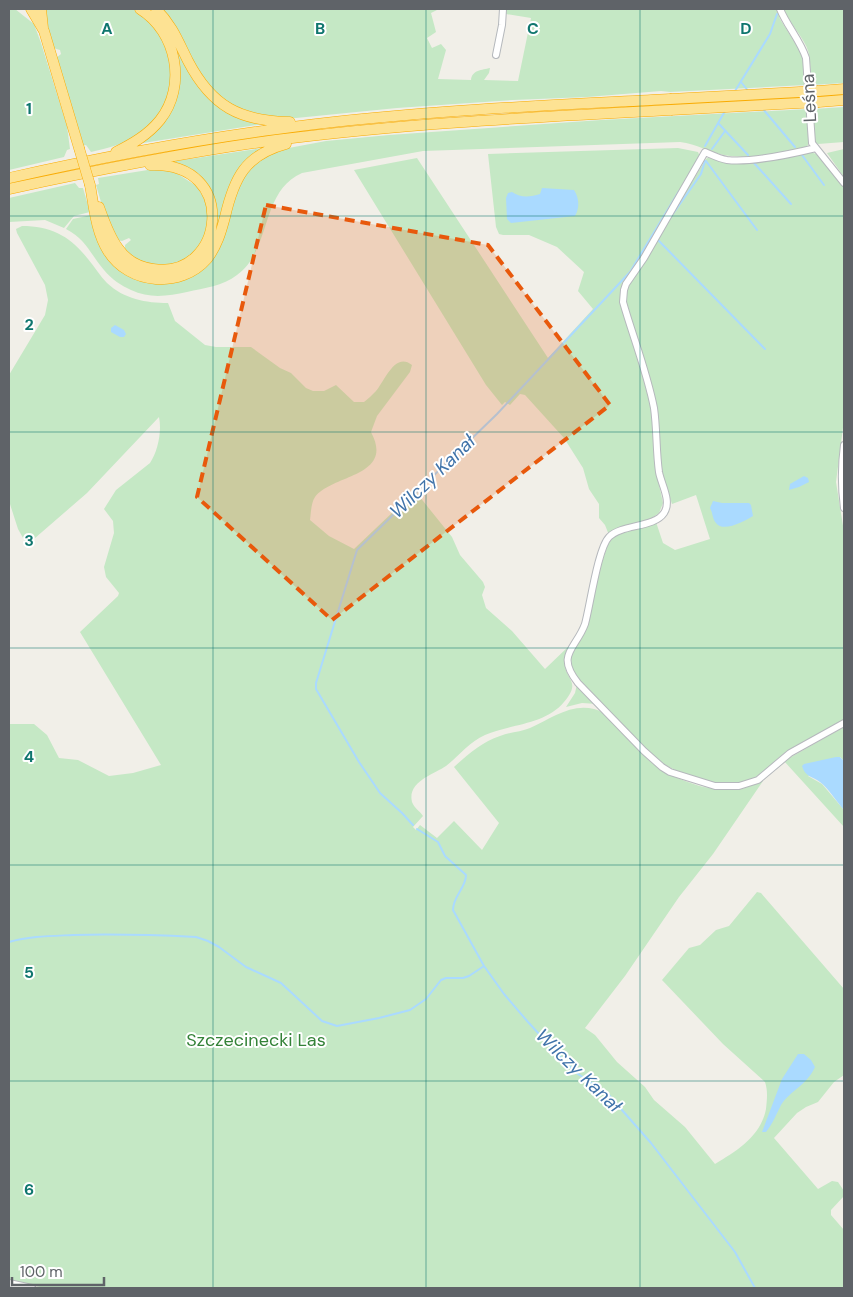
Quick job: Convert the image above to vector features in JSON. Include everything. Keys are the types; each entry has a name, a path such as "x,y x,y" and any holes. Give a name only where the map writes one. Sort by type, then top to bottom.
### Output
{"highway":[{"path":"31,9 44,31"},
{"path":"42,9 44,31 90,185 113,240 127,257 136,264 156,270 173,268 190,261 208,240 213,222 212,206 199,182 181,169 172,166 160,164 116,166"},
{"path":"106,157 126,147 148,132 160,120 172,98 175,74 173,53 162,30 154,20 140,9"},
{"path":"156,9 173,29 196,76 211,94 229,108 247,117 267,121 321,123"},
{"path":"9,178 106,157 205,139 321,123 454,112 844,89"},
{"path":"9,189 116,166 209,150 322,134 474,121 844,100"},
{"path":"90,185 96,220 102,238 113,259 122,267 140,276 149,279 168,279 187,274 196,268 212,251 218,241 235,184 249,163 271,148 322,134"}],"street":[{"path":"496,55 503,9"},
{"name":"Leśna","path":"780,9 806,58 812,143 844,183"},
{"path":"816,148 747,160 726,160 705,152 644,258 626,284 623,302 653,406 659,474 667,502 666,510 663,515 657,518 618,531 608,539 595,578 583,631 570,650 567,660 578,683 653,760 670,772 705,784 731,787 758,780 790,753 844,723"},
{"path":"844,445 841,466 844,508"},
{"path":"9,1283 32,1288"}],"highlighted area":[{"path":"266,205 488,245 610,405 332,620 197,497"}],"green space":[{"path":"9,9 15,9 34,24 67,126 70,149 67,150 64,157 9,170"},
{"path":"45,9 133,9 142,14 157,30 163,40 170,61 172,72 171,90 161,112 141,134 123,143 91,152 86,145 83,146 56,58 61,54 60,50 53,48"},
{"path":"146,9 150,9 159,17 196,83 263,124 137,144 156,129 179,68"},
{"path":"163,9 439,9 431,13 436,32 427,38 432,48 441,44 446,50 438,79 471,80 475,72 490,68 484,80 518,81 531,18 506,14 506,9 777,9 780,19 802,54 806,85 513,100 397,108 296,118 274,118 255,115 225,102 204,80 181,35"},
{"path":"784,9 844,9 844,83 811,85 807,47"},
{"path":"844,107 844,142 818,144 815,142 813,109"},
{"path":"808,109 808,145 805,148 764,155 743,157 724,155 680,142 423,151 302,173 289,182 279,193 256,251 248,264 237,275 226,282 173,295 145,295 120,284 99,264 84,243 66,229 73,219 91,215 142,281 201,269 238,186 253,164 278,150 326,141 389,135 601,120"},
{"path":"262,148 250,158 216,236 202,258 188,269 165,276 142,273 115,250 163,273 212,240 216,228 216,210 210,191 198,176 190,170 170,162"},
{"path":"678,148 698,152 700,157 621,290 621,297 651,408 656,471 663,503 659,513 652,518 609,535 605,525 599,518 599,504 589,489 583,468 564,438 525,395 520,394 510,405 505,402 502,405 486,385 354,170 417,158 548,358 593,309 578,291 584,272 557,247 529,235 499,234 496,227 488,154"},
{"path":"844,149 844,177 827,153"},
{"path":"811,152 816,154 844,187 844,420 836,482 844,532 844,721 790,749 753,779 730,785 717,784 676,771 655,758 578,678 572,668 571,658 610,541 628,530 656,522 663,543 675,550 710,539 696,495 672,504 661,472 659,433 626,302 627,287 706,159 709,157 725,162"},
{"path":"154,169 170,169 198,187 208,207 207,231 195,252 181,262 160,266 138,261 125,250 125,245 131,240 129,238 122,241 117,240 96,185 99,184 98,178"},
{"path":"75,183 79,188 83,188 90,212 74,216 64,228 45,220 9,222 9,198"},
{"name":"Szczecinecki Las","path":"22,226 51,230 67,238 81,251 107,283 121,293 144,301 168,303 175,321 205,345 216,347 251,347 280,368 291,373 306,388 313,391 324,391 336,385 354,402 364,402 376,391 395,365 400,362 406,362 412,365 410,372 377,416 371,432 376,447 375,458 369,466 359,473 324,489 315,497 310,520 329,536 354,549 415,491 452,537 460,555 483,582 485,587 482,595 486,608 512,631 545,669 570,645 565,664 572,685 569,695 556,710 537,720 495,731 479,738 446,766 418,783 412,795 412,802 423,816 413,827 416,830 420,825 437,838 454,821 482,850 499,823 454,767 476,749 493,739 527,729 561,713 577,708 594,709 603,713 652,763 672,775 696,785 722,790 734,790 763,781 713,854 679,897 625,976 585,1028 595,1035 617,1062 645,1087 654,1100 685,1127 715,1164 732,1154 747,1142 763,1119 767,1098 765,1082 723,1044 662,980 689,948 700,945 716,930 729,926 757,892 761,893 844,989 844,1075 834,1082 818,1102 797,1113 774,1138 818,1189 832,1181 838,1182 844,1191 844,1196 831,1210 831,1215 844,1230 844,1288 44,1288 9,1279 9,724 34,724 47,735 59,758 78,760 109,776 133,773 161,765 80,632 118,596 119,593 106,577 104,567 114,533 113,521 104,509 116,490 150,463 159,441 159,417 87,493 27,545 18,529 9,501 9,375 45,315 48,300 45,285 17,233 16,229"},
{"path":"577,684 597,704 582,703 566,707 575,693"},
{"path":"844,727 844,761 840,757 808,776 822,784 844,810 844,827 784,761"}],"water":[{"path":"542,188 574,190 578,203 575,216 511,223 507,219 506,198 508,193 533,196 540,194"},
{"path":"115,325 124,330 126,334 124,337 111,332 111,328"},
{"path":"804,476 808,478 809,482 789,490 790,484"},
{"path":"713,501 749,503 753,516 734,525 719,526 710,508"},
{"path":"840,757 844,761 844,810 826,788 807,774 802,766"},
{"path":"798,1054 804,1054 815,1067 808,1079 781,1105 766,1132 762,1132 782,1079"}],"waterway":[{"name":"Wilczy Kanał","path":"735,91 770,34 777,14"},
{"path":"741,82 749,92"},
{"path":"763,109 795,147"},
{"name":"Wilczy Kanał","path":"705,146 725,111"},
{"path":"719,124 748,155"},
{"path":"712,149 725,131"},
{"path":"802,155 824,185"},
{"path":"670,218 701,174 705,161"},
{"path":"706,161 757,230"},
{"path":"754,163 791,204"},
{"name":"Wilczy Kanał","path":"413,825 380,793 359,762 316,689 316,683 357,550 497,414 630,272 679,191"},
{"path":"657,239 765,349"},
{"name":"Wilczy Kanał","path":"417,829 438,842 445,856 466,875 464,884 455,900 453,910 484,966 504,994 565,1062 578,1074 607,1093 651,1143 735,1252 755,1288"},
{"path":"9,942 33,937 73,935 196,937 219,947 246,967 281,983 322,1021 337,1026 410,1010 426,999 441,980 446,978 463,978 484,966"}]}
